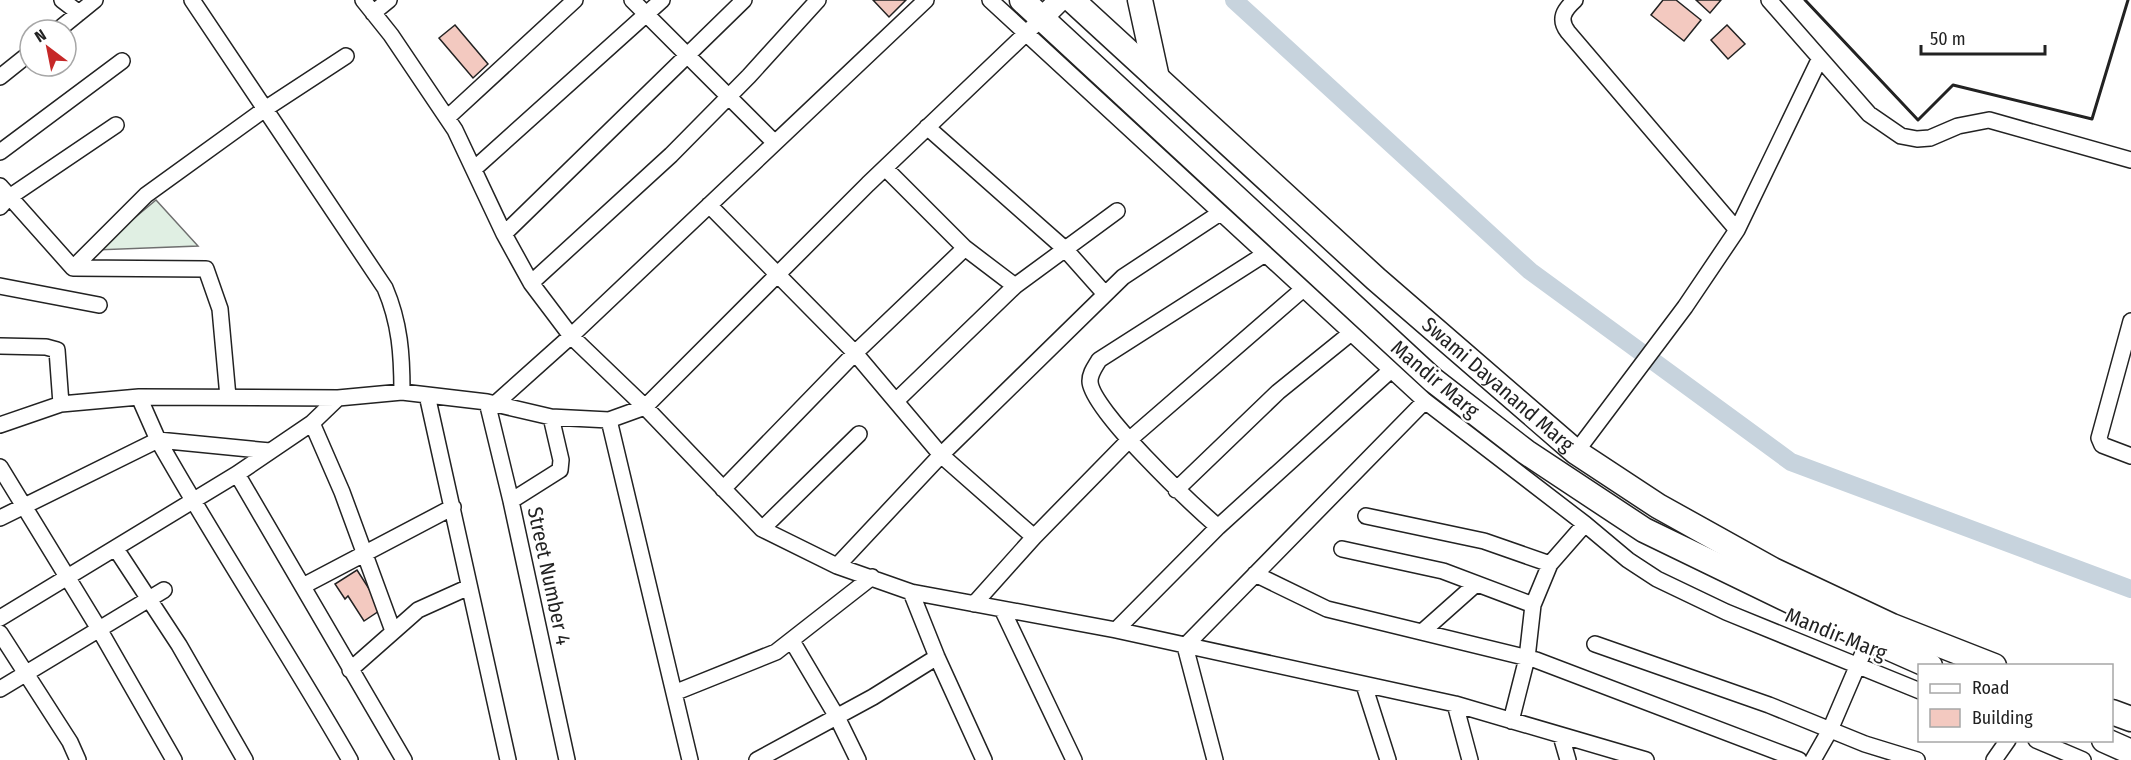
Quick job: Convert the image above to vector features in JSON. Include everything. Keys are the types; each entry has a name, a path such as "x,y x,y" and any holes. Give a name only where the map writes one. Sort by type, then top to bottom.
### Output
{"main road":[{"name":"Swami Dayanand Marg","path":"1022,0 1034,26 1433,380 1526,452 1644,530 1925,664"},
{"path":"1034,26 1060,0"},
{"name":"Swami Dayanand Marg","path":"1072,0 1376,279 1576,452 1658,506 1773,570 1892,626 1989,664"},
{"path":"1140,0 1157,78"},
{"path":"2113,712 2131,719"},
{"path":"2106,742 2131,752"}],"street":[{"path":"62,0 79,13"},
{"path":"73,18 95,0"},
{"path":"192,0 385,288 395,313 402,344 402,392"},
{"path":"363,0 447,118 474,168 504,234 531,283 571,336 645,406 762,529 837,566 911,592 1116,630 1455,704 1627,757 1646,760"},
{"path":"373,13 389,0"},
{"path":"447,118 575,0"},
{"path":"632,0 775,142"},
{"path":"474,168 662,0"},
{"path":"504,234 744,0"},
{"path":"531,283 671,155 729,97 818,0"},
{"path":"491,403 571,336 926,0"},
{"name":"Mandir Marg","path":"990,0 1034,26 1221,213 1425,401 1585,524 1628,560 1657,579 1726,612 1918,690"},
{"path":"1575,0 1562,16 1562,24 1737,230"},
{"path":"1769,0 1869,114 1901,136 1917,139 1930,138 1958,126 1989,120 2131,160"},
{"path":"0,425 62,404 139,397 338,398 402,392 491,403 551,417 609,420 645,406 885,168 1034,26"},
{"path":"73,268 146,195 265,109 346,56"},
{"path":"1576,452 1594,425 1685,307 1737,230 1820,60"},
{"path":"0,152 122,62"},
{"path":"0,77 18,63"},
{"path":"116,125 3,197 73,268 206,268 220,309 228,397"},
{"path":"927,127 1065,249 1105,294"},
{"path":"885,168 965,248 1015,286"},
{"path":"709,205 855,353 897,400 941,455 1034,537"},
{"path":"897,400 1015,286 1117,211"},
{"path":"837,566 941,455 1105,294 1151,256 1221,213"},
{"path":"723,489 855,353 965,248"},
{"path":"1218,527 1176,490 1130,440 1094,394 1090,383 1092,372 1099,360 1264,254"},
{"path":"0,286 99,305"},
{"path":"974,604 1034,537 1130,440 1302,290"},
{"path":"2131,321 2099,438 2102,445 2131,456"},
{"path":"1176,490 1278,392 1351,333"},
{"path":"0,346 46,346 57,350 62,404"},
{"path":"1116,630 1218,527 1392,370"},
{"path":"427,395 508,760"},
{"path":"139,397 158,440 192,500 242,583 291,656 350,760"},
{"path":"0,618 237,474 312,423 338,398"},
{"path":"1185,646 1425,401"},
{"name":"Street Number 4","path":"491,403 567,760"},
{"path":"512,501 560,470 561,460 551,417"},
{"path":"609,420 690,760"},
{"path":"312,423 342,492 393,631"},
{"path":"762,529 859,434"},
{"path":"0,518 158,440 270,451"},
{"path":"0,467 99,629 174,760"},
{"path":"237,474 404,760"},
{"path":"303,586 453,507"},
{"path":"1366,516 1484,541 1550,564"},
{"path":"1511,721 1527,658 1533,606 1550,564 1585,524"},
{"path":"116,549 150,598 244,760"},
{"path":"1342,549 1443,571 1533,606"},
{"path":"1255,574 1327,609 1527,658 1799,760"},
{"path":"674,693 760,660 792,641 872,578"},
{"path":"1422,632 1476,584"},
{"path":"350,670 418,610 469,587"},
{"path":"0,688 164,590"},
{"path":"911,592 937,657 984,760"},
{"path":"1002,609 1074,760"},
{"path":"0,633 70,742 78,760"},
{"path":"1813,760 1830,730 1869,639"},
{"path":"792,641 837,717 858,760"},
{"path":"1595,644 1917,760"},
{"path":"1185,646 1215,760"},
{"path":"758,760 837,717 937,657"},
{"path":"1364,685 1388,760"},
{"path":"1455,704 1470,760"},
{"path":"1560,736 1568,760"},
{"path":"1994,760 2007,742"},
{"path":"2038,742 2083,760"}],"green space":[{"path":"156,200 198,246 96,250"}],"building":[{"path":"873,0 906,0 889,17"},
{"path":"1663,0 1676,0 1701,20 1684,41 1651,15"},
{"path":"1696,0 1721,0 1710,13"},
{"path":"455,25 488,64 473,78 439,38"},
{"path":"1727,25 1745,44 1728,59 1711,40"},
{"path":"357,570 382,609 364,621 348,596 345,599 335,584"}],"waterway":[{"path":"1234,0 1530,271 1791,462 2131,589"}],"wall":[{"path":"1805,0 1918,120 1953,85 2092,119 2128,0"}]}
